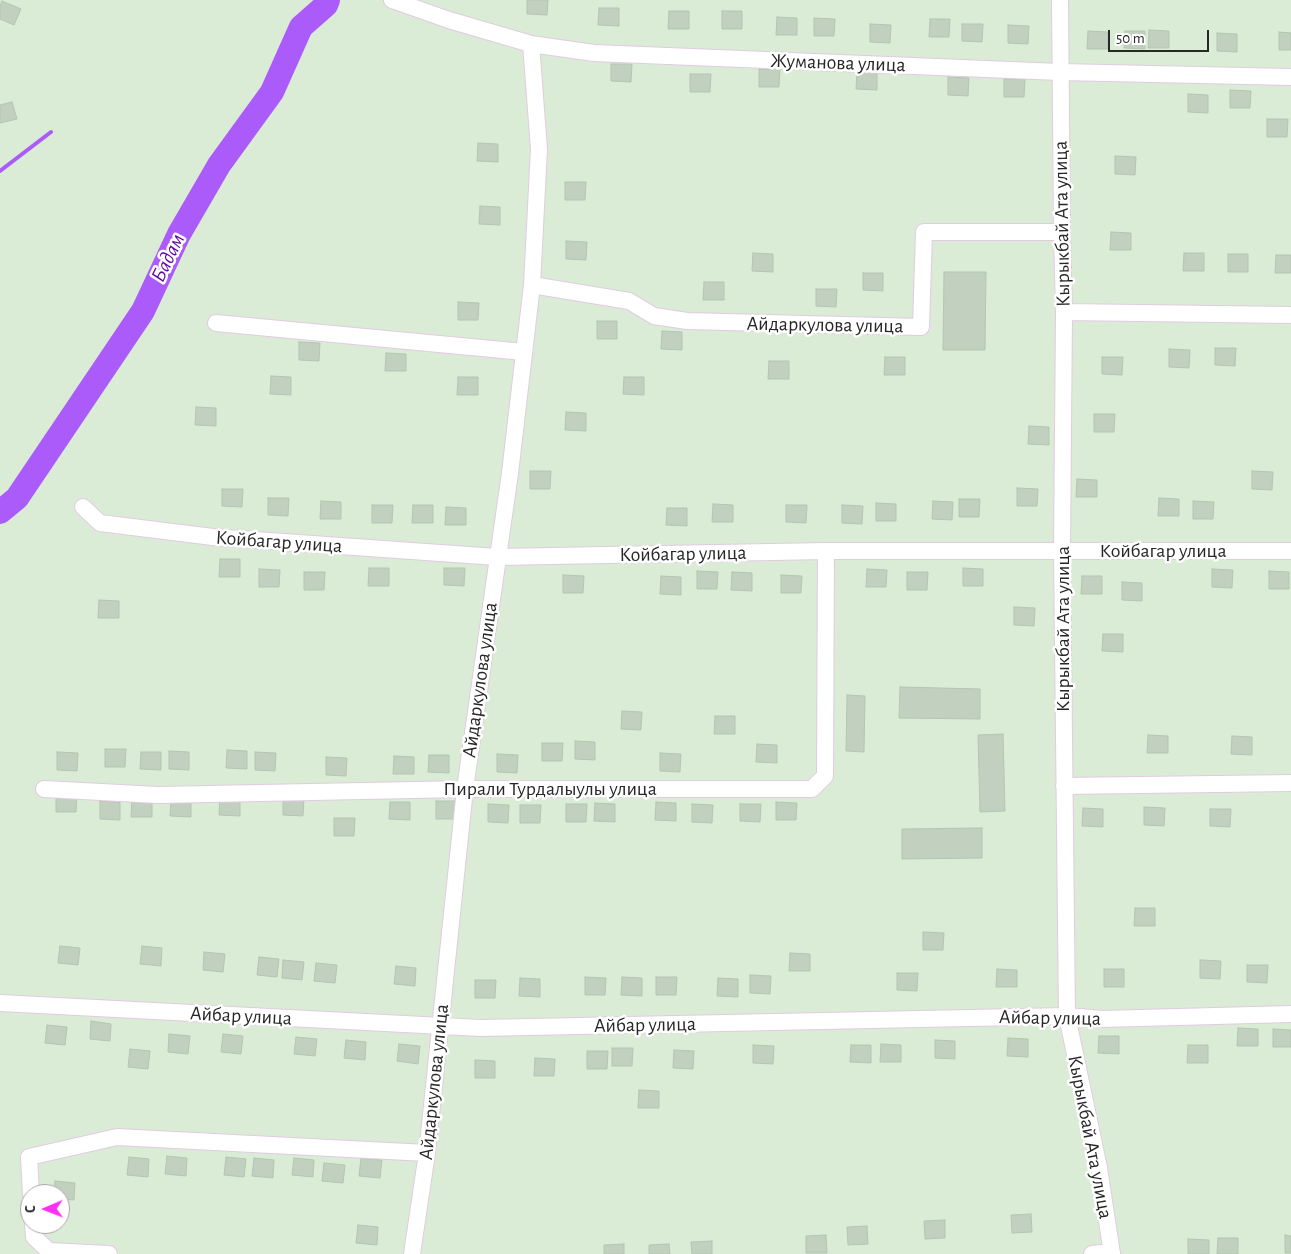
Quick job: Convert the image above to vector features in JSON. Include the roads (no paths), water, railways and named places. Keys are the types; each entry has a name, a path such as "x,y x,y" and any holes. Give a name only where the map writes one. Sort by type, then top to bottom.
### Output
{"street":[{"name":"Жуманова улица","path":"392,0 449,20 531,44 594,53 1060,72 1291,76"},
{"name":"Кырыкбай Ата улица","path":"1060,0 1064,312 1062,550 1067,1016 1099,1168 1112,1253"},
{"name":"Айдаркулова улица","path":"412,1254 427,1153 465,789 496,558 510,473 532,285 539,149 531,44"},
{"name":"Айдаркулова улица","path":"532,285 629,301 654,316 687,321 921,327 924,232 1062,232"},
{"path":"1064,312 1291,315"},
{"path":"216,323 524,352"},
{"name":"Койбагар улица","path":"83,507 100,523 147,529 212,537 496,558 826,551 1291,551"},
{"name":"Пирали Турдалыулы улица","path":"44,789 158,795 465,789 812,789 825,776 826,551"},
{"path":"1064,786 1291,783"},
{"name":"Айбар улица","path":"0,1003 441,1027 491,1028 1067,1016 1102,1019 1291,1014"},
{"path":"30,1184 29,1157 117,1137 427,1153"},
{"path":"34,1234 34,1237 49,1251 109,1254"},
{"path":"1092,1254 1112,1253"}],"waterway":[{"name":"Бадам","path":"0,512 17,498 143,311 179,234 219,165 272,92 301,27 326,5 328,0"},
{"path":"0,171 51,132"}]}
